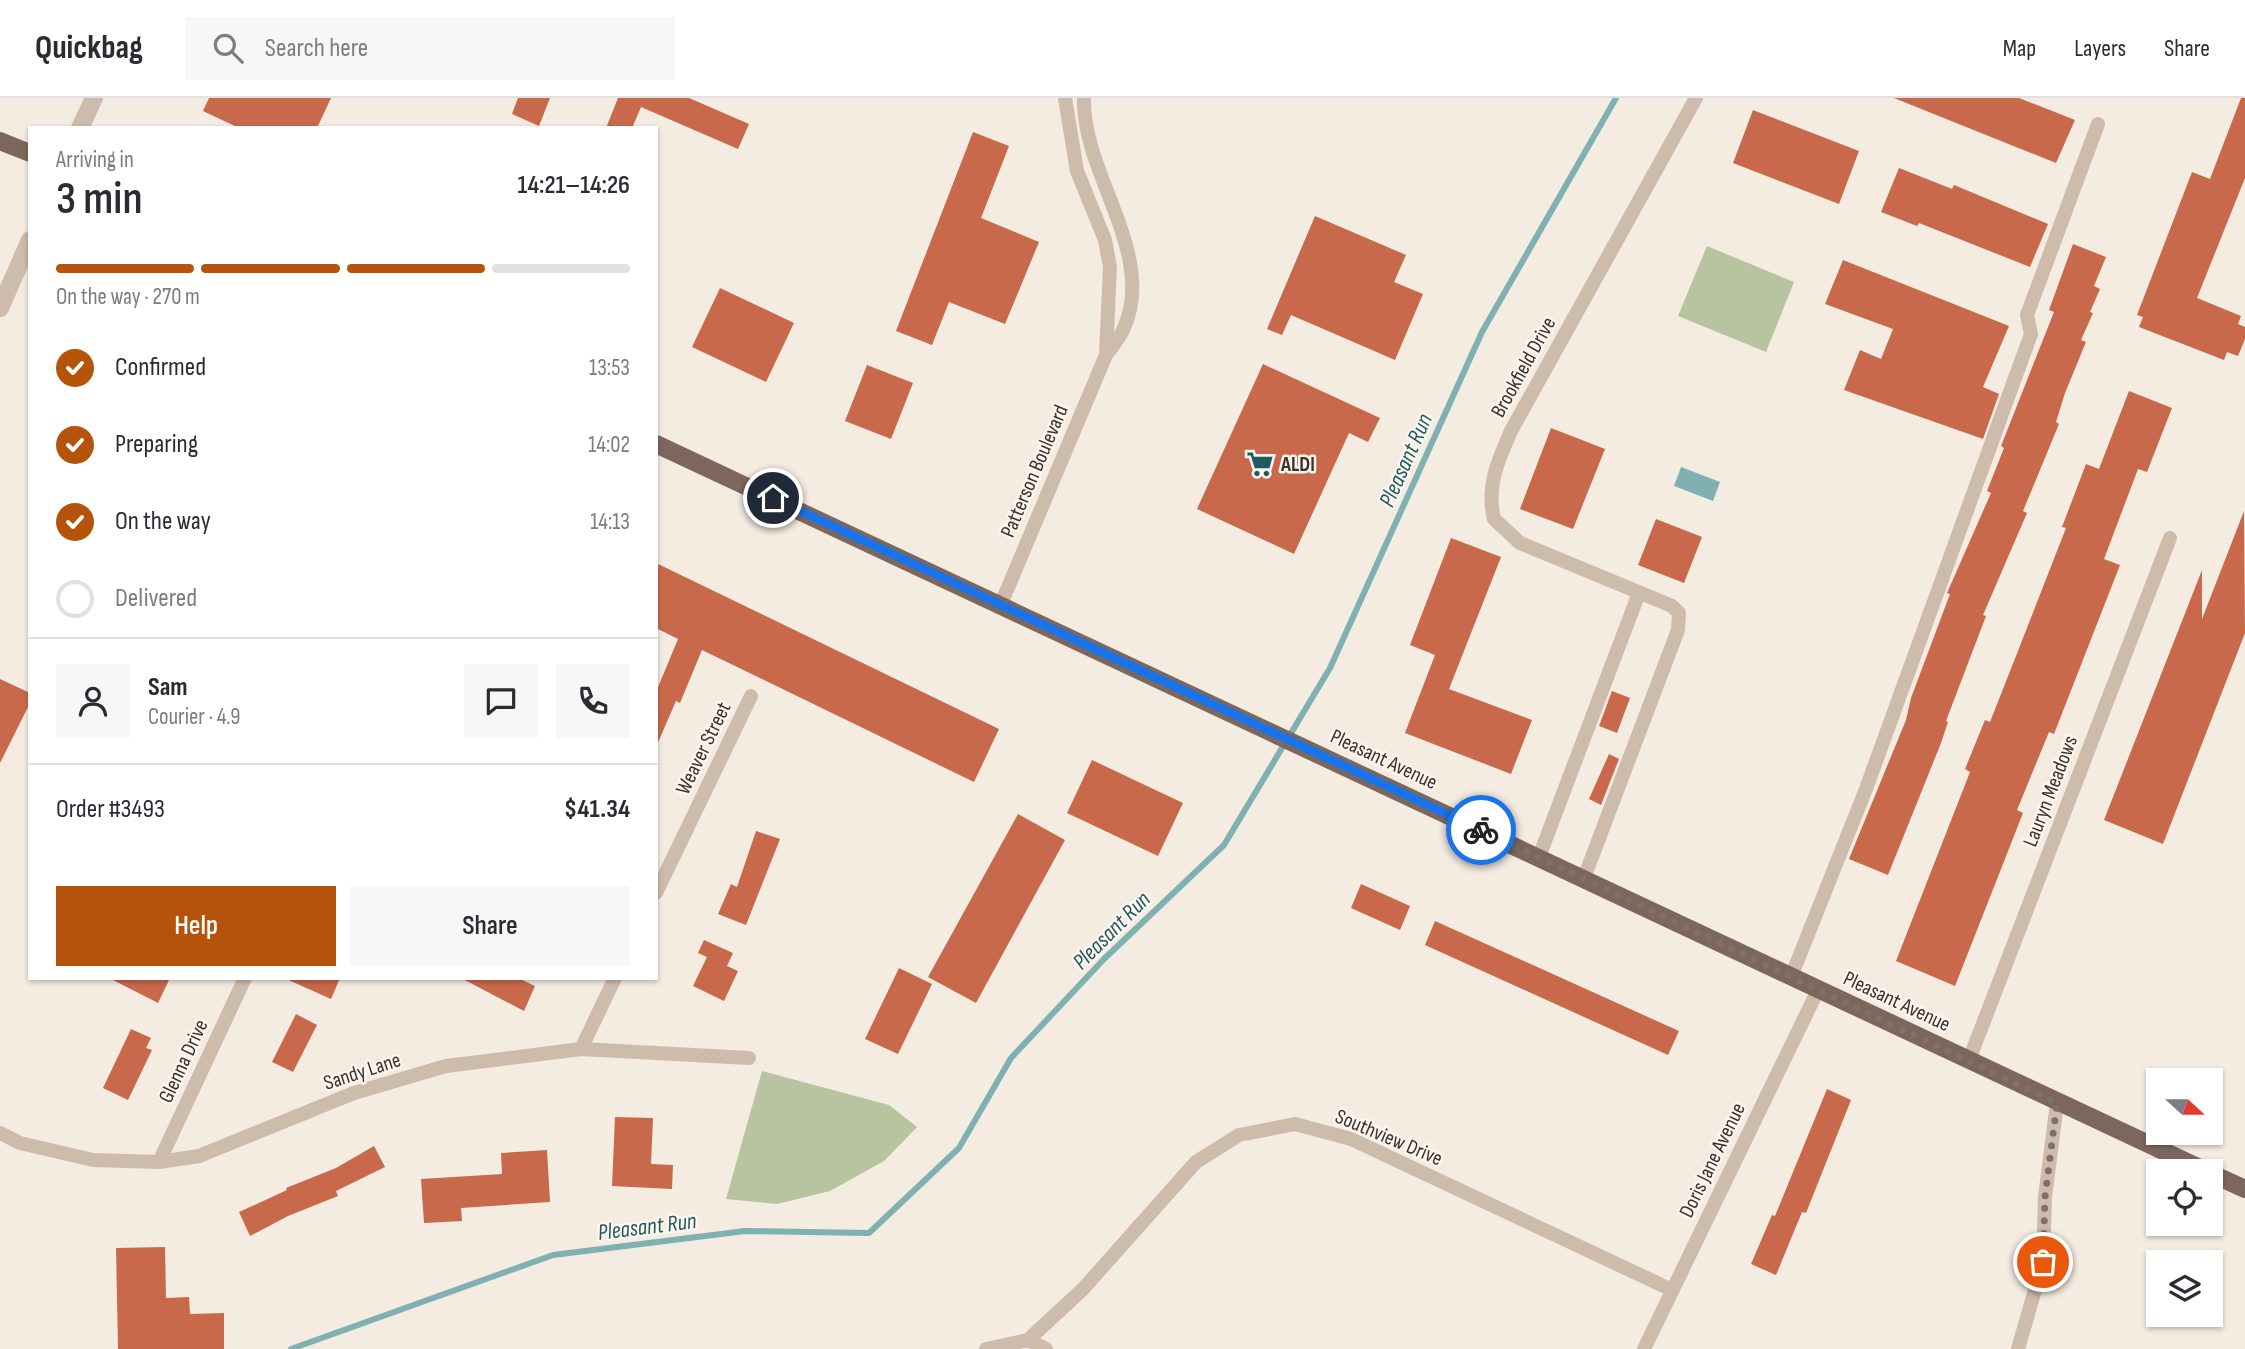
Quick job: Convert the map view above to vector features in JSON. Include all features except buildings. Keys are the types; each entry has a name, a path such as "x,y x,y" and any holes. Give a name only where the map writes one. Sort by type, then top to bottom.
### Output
{"main road":[{"path":"0,141 28,152"},
{"name":"Pleasant Avenue","path":"658,445 2180,1159"},
{"name":"Pleasant Avenue","path":"2223,1179 2245,1189"}],"street":[{"path":"81,126 94,98"},
{"name":"Patterson Boulevard","path":"1065,98 1077,171 1105,240 1111,267 1106,355"},
{"name":"Patterson Boulevard","path":"1001,604 1106,355 1124,328 1131,302 1132,276 1128,251 1086,131 1084,98"},
{"name":"Brookfield Drive","path":"1584,878 1678,630 1679,613 1672,606 1520,543 1494,519 1490,492 1493,473 1511,431 1696,98"},
{"path":"1791,977 1839,861 1987,457 2031,334 2027,315 2098,124"},
{"path":"0,307 28,244"},
{"name":"Lauryn Meadows","path":"1969,1060 2170,538"},
{"path":"1539,857 1639,593"},
{"name":"Weaver Street","path":"658,889 751,696"},
{"name":"Glenna Drive","path":"159,1162 244,980"},
{"path":"581,1049 614,980"},
{"name":"Doris Jane Avenue","path":"1644,1349 1818,990"},
{"name":"Sandy Lane","path":"0,1133 20,1143 93,1160 159,1162 199,1156 354,1093 446,1066 581,1049 749,1058"},
{"path":"2018,1349 2043,1262 2045,1197 2057,1103"},
{"name":"Southview Drive","path":"1028,1340 1083,1289 1196,1162 1239,1135 1295,1124 1351,1139 1672,1290"},
{"path":"986,1349 1028,1340 1046,1349"}],"green space":[{"path":"1707,246 1794,282 1766,352 1678,316"},
{"path":"762,1071 889,1105 917,1127 884,1161 830,1191 777,1204 726,1199"}],"water":[{"path":"1681,467 1720,482 1713,501 1674,486"}],"waterway":[{"name":"Pleasant Run","path":"291,1349 553,1255 745,1231 869,1233 959,1148 1011,1058 1104,959 1224,845 1330,668 1482,332 1616,98"}],"way so far":[{"path":"1481,830 2057,1103 2045,1197 2043,1262"}],"place":[{"name":"ALDI","path":"1260,464"}],"route":[{"path":"773,498 1481,830"}]}
